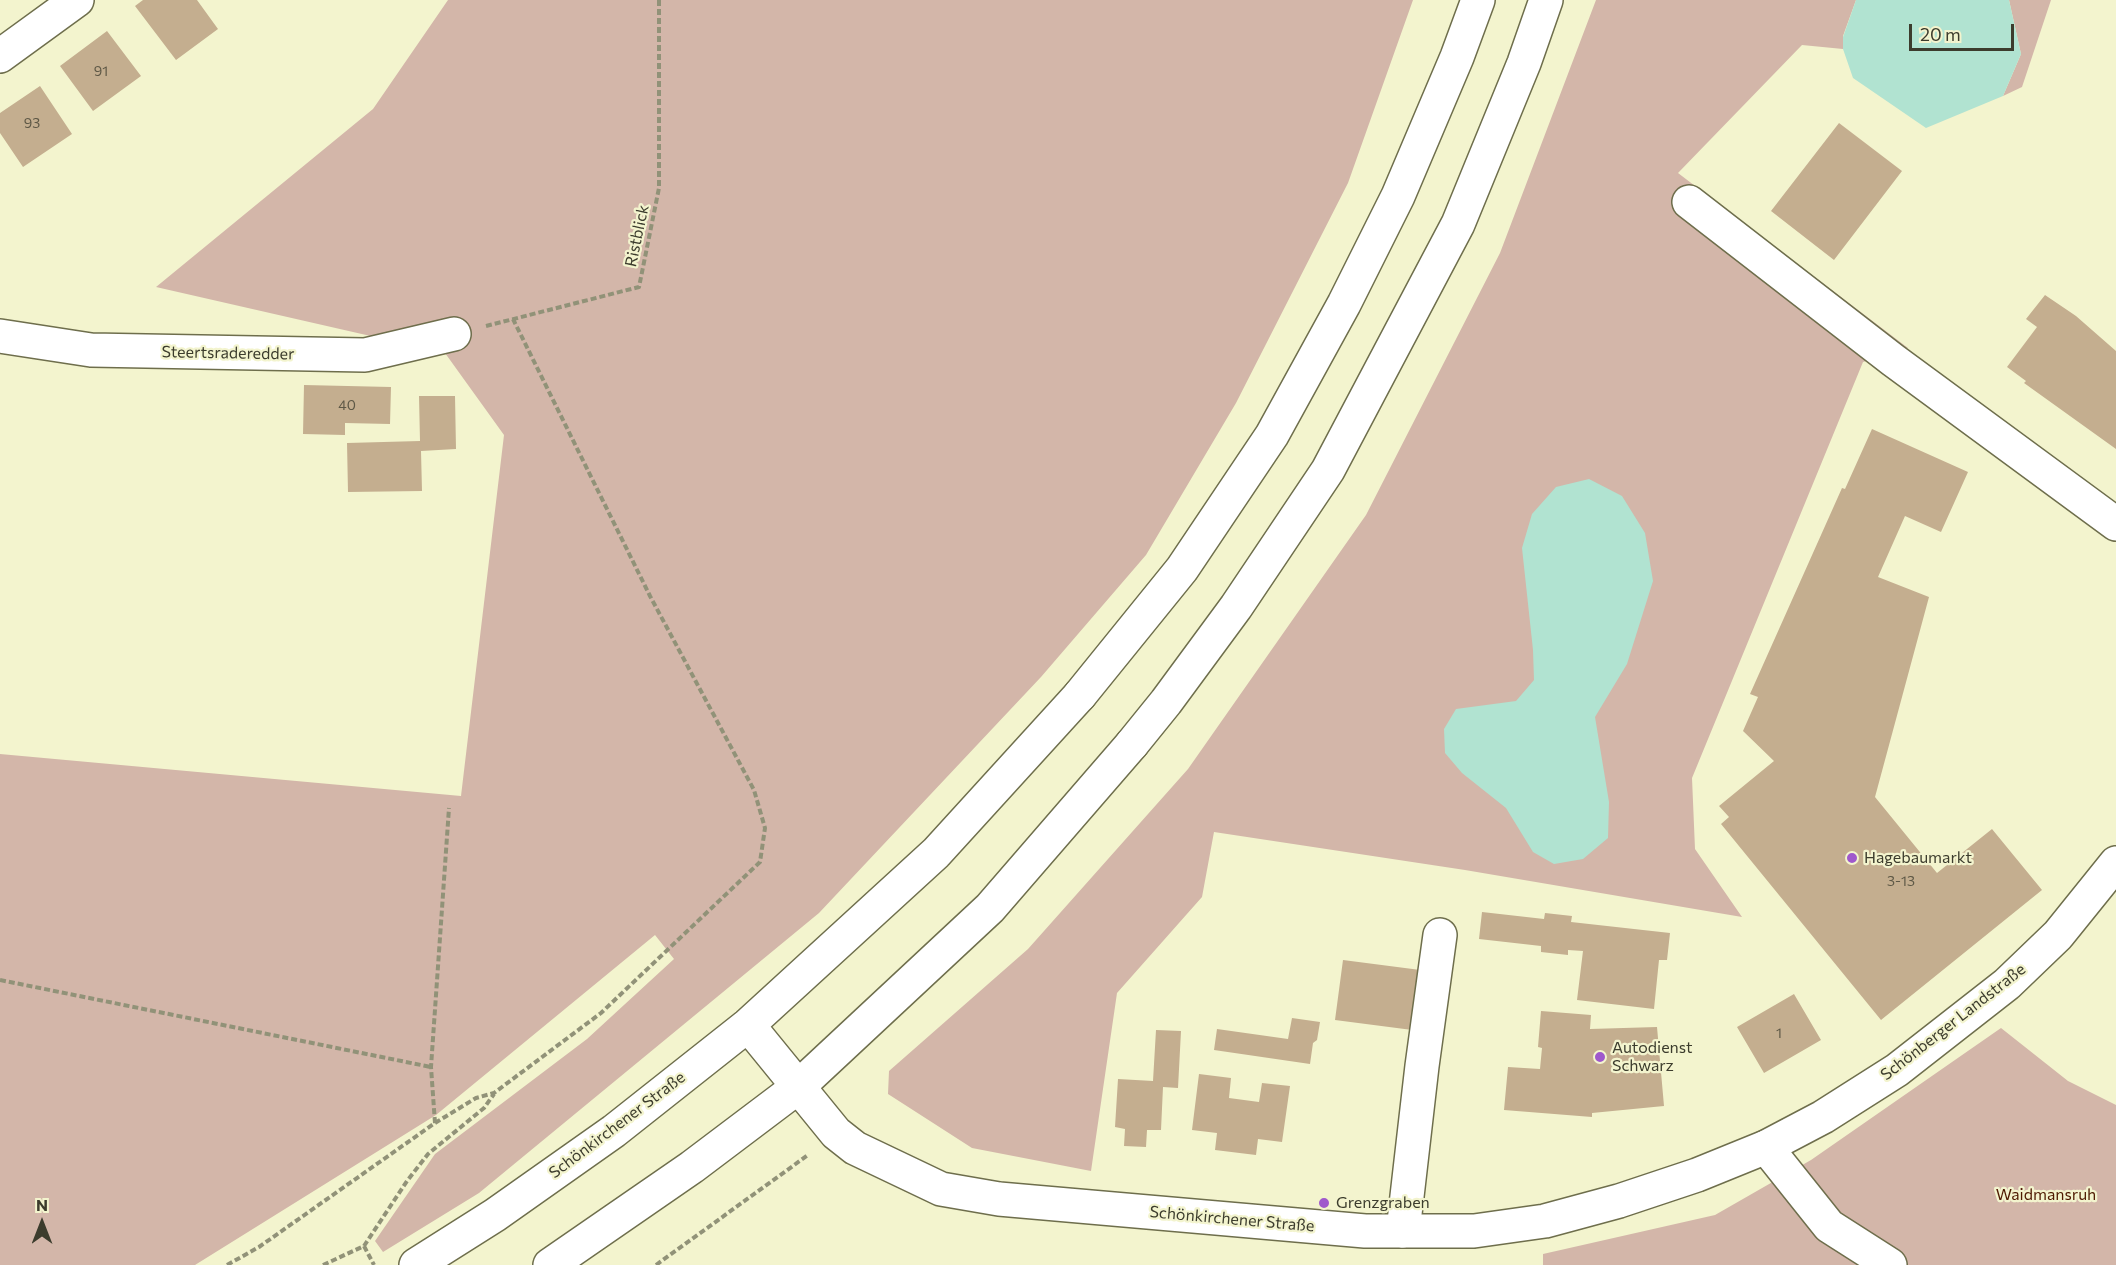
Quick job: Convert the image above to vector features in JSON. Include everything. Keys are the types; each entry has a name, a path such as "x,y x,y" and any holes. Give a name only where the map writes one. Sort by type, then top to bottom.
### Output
{"main road":[{"path":"0,56 77,0"},
{"path":"748,1025 936,853 1080,695 1182,569 1272,435 1344,304 1398,196 1457,57 1478,0"},
{"path":"550,1265 692,1167 798,1087 990,908 1166,702 1236,607 1328,470 1458,224 1524,63 1546,0"},
{"path":"1689,202 1893,360 2116,524"},
{"name":"Steertsraderedder","path":"0,336 91,350 365,356 454,334"},
{"name":"Schönberger Landstraße","path":"1697,1175 1766,1147 1823,1117 1897,1070 2007,984 2058,935 2116,863"},
{"path":"1403,1231 1440,935"},
{"name":"Schönkirchener Straße","path":"416,1265 495,1215 614,1131 748,1025 836,1133 855,1148 941,1189 999,1199 1365,1231 1474,1231 1545,1221 1619,1202 1697,1175"},
{"path":"1766,1147 1829,1226 1890,1265"}],"path":[{"name":"Ristblick","path":"454,334 639,287 659,188 659,0"},
{"path":"323,1265 364,1246 406,1180 428,1154 484,1108 494,1093 601,1013 760,862 765,828 754,790 650,596 513,319"},
{"path":"435,1123 431,1067 449,808"},
{"path":"0,980 431,1067"},
{"path":"227,1265 259,1247 435,1123 476,1098 494,1093"},
{"path":"656,1265 793,1167 836,1133"},
{"path":"364,1246 374,1265"}],"green space":[{"path":"448,0 1413,0 1348,183 1236,403 1146,555 1041,677 819,913 479,1193 383,1252 375,1241 435,1154 587,1039 674,959 655,935 436,1115 195,1265 0,1265 0,754 461,796 504,435 445,353 156,287 373,109"},
{"path":"1596,0 1856,0 1843,36 1843,49 1802,45 1678,173 1908,348 1863,362 1692,778 1695,849 1742,917 1465,870 1214,832 1202,897 1117,993 1091,1171 972,1148 888,1094 889,1071 1028,949 1188,769 1366,515 1500,253"},
{"path":"2009,0 2051,0 2022,87 2003,96 2021,54"},
{"name":"Waidmansruh","path":"2001,1028 2068,1081 2116,1105 2116,1265 1543,1265 1543,1254 1715,1215 1811,1160"}],"shaded area":[{"path":"1856,0 2009,0 2021,54 2003,96 1926,128 1853,78 1843,49 1843,37"},
{"path":"1589,479 1622,496 1645,533 1653,581 1627,664 1595,717 1609,802 1608,838 1583,859 1554,864 1533,852 1506,808 1462,773 1445,753 1444,729 1456,709 1516,701 1534,680 1522,548 1532,514 1556,487"}],"building":[{"path":"143,0 197,0 218,29 176,60 135,6"},
{"path":"107,31 141,76 93,111 60,66"},
{"path":"40,86 72,134 23,167 0,133 0,113"},
{"path":"1839,123 1902,171 1834,260 1771,211"},
{"path":"2045,295 2076,316 2116,351 2116,449 2024,383 2026,381 2007,367 2037,327 2026,319"},
{"path":"304,385 391,387 390,424 345,423 345,435 303,434"},
{"path":"419,396 455,396 456,449 421,451 422,491 348,492 347,443 420,441"},
{"path":"1872,429 1968,472 1941,532 1905,516 1878,577 1929,597 1875,797 1937,873 1992,829 2042,890 1881,1020 1721,824 1729,817 1719,806 1774,761 1743,731 1758,697 1750,694 1842,488 1845,489"},
{"path":"1482,912 1544,919 1545,913 1572,916 1571,922 1670,933 1667,960 1659,960 1654,1009 1577,1000 1583,951 1568,950 1568,955 1541,952 1541,946 1479,939"},
{"path":"1343,960 1428,971 1420,1031 1335,1020"},
{"path":"1794,994 1821,1040 1764,1073 1737,1027"},
{"name":"Autodienst Schwarz","path":"1541,1011 1591,1015 1590,1029 1657,1027 1664,1106 1592,1113 1592,1117 1504,1110 1508,1067 1540,1069 1542,1048 1538,1047"},
{"path":"1292,1018 1320,1022 1317,1040 1313,1043 1310,1064 1214,1050 1217,1029 1288,1039"},
{"path":"1156,1030 1181,1031 1178,1088 1163,1087 1161,1130 1147,1130 1146,1147 1124,1146 1125,1129 1115,1127 1118,1079 1153,1081"},
{"path":"1199,1074 1231,1078 1229,1098 1259,1102 1262,1083 1290,1086 1282,1142 1258,1139 1256,1155 1215,1150 1217,1133 1192,1130"}],"place":[{"name":"Hagebaumarkt","path":"1852,858"},
{"name":"Autodienst Schwarz","path":"1600,1057"},
{"name":"Grenzgraben","path":"1324,1203"}]}
